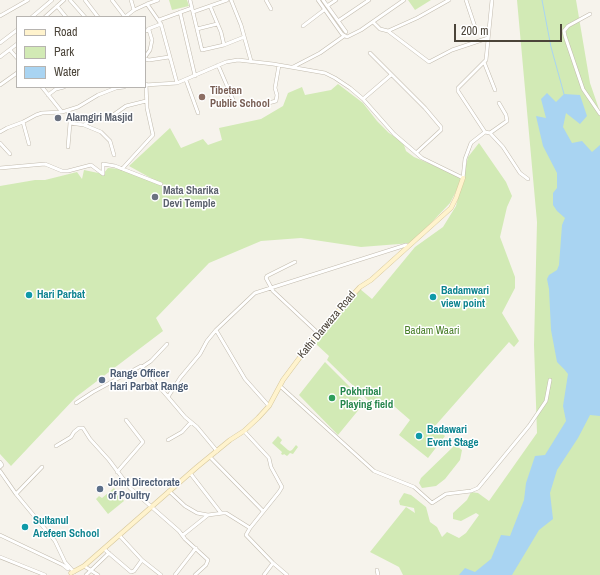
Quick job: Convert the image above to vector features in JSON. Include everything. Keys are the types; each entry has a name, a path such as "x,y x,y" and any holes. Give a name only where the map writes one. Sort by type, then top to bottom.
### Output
{"street":[{"path":"0,16 28,0"},
{"path":"33,16 52,0"},
{"path":"46,16 64,0"},
{"path":"70,0 84,16"},
{"path":"85,0 97,16"},
{"path":"131,0 134,10"},
{"path":"126,16 134,10 157,0"},
{"path":"190,0 202,50 224,45 244,37"},
{"path":"158,20 180,12 210,6 227,0"},
{"path":"231,0 238,16 250,61"},
{"path":"266,0 272,8"},
{"path":"318,0 344,36"},
{"path":"323,0 346,32"},
{"path":"327,6 336,0"},
{"path":"338,21 369,0"},
{"path":"292,68 320,53 344,36 350,36 404,0"},
{"path":"388,31 417,18 449,0"},
{"path":"466,0 475,27"},
{"path":"492,0 486,56 484,62 462,83 458,88 458,91 484,132 490,133 503,147 520,173 528,179"},
{"path":"114,1 124,16"},
{"path":"147,4 161,24 177,83"},
{"path":"57,6 65,16"},
{"path":"210,6 218,24 224,45"},
{"path":"303,26 324,10"},
{"path":"180,12 195,76"},
{"path":"590,14 568,26 564,32 581,85 600,114"},
{"path":"373,22 380,29 388,31 429,62 452,50 488,38"},
{"path":"146,30 161,24"},
{"path":"197,29 218,24"},
{"path":"146,30 149,30 152,40 150,50 146,56"},
{"path":"0,43 16,31"},
{"path":"0,57 16,45"},
{"path":"10,50 16,57"},
{"path":"370,53 425,108 441,127 441,130 416,153"},
{"path":"146,58 149,60 169,57"},
{"path":"146,84 177,83 218,65 238,60 325,73 336,78 363,99 394,134 416,153 427,161 462,178"},
{"path":"484,62 495,90"},
{"path":"218,65 234,102"},
{"path":"261,105 276,101 277,95 275,88 279,65"},
{"path":"0,84 16,74"},
{"path":"363,99 391,75"},
{"path":"186,80 198,113"},
{"path":"43,88 62,112"},
{"path":"48,95 56,88"},
{"path":"0,132 42,113 62,112 78,107 98,95 116,88"},
{"path":"122,169 153,135 148,114 145,88"},
{"path":"84,125 90,121 109,118 126,106 146,101"},
{"path":"490,133 507,121 506,115 499,103"},
{"path":"68,110 70,123 68,147"},
{"path":"23,122 29,144"},
{"path":"70,123 84,125 101,132 110,141 114,155"},
{"name":"Kathi Darwaza Road","path":"72,572 79,570 84,566 190,473 244,430 269,406 284,380 318,333 360,287 371,280 451,208 456,198 462,178 465,159 471,143 484,132"},
{"path":"0,143 10,154"},
{"path":"0,168 45,164 62,171 68,171 91,165 103,174 104,164 115,166 161,184"},
{"path":"168,397 180,378 216,330 255,293 406,245"},
{"path":"295,262 266,277 273,291 318,333"},
{"path":"216,330 245,379 269,406"},
{"path":"76,404 139,367 142,367 151,361 167,344"},
{"path":"142,367 217,451"},
{"path":"280,386 374,471 414,487 432,503 446,494 471,491 478,488 529,426 546,401 550,380"},
{"path":"118,472 143,442 126,420"},
{"path":"168,440 182,432 191,422"},
{"path":"56,446 70,437 79,428 82,428 134,492 152,506 209,561 195,575"},
{"path":"244,430 268,458 271,467 282,486 276,496 246,533 247,536 273,564 286,575"},
{"path":"210,457 263,511"},
{"path":"0,462 2,465 0,467"},
{"path":"16,494 42,467"},
{"path":"0,471 16,494 55,541 65,562 72,572"},
{"path":"190,473 221,513"},
{"path":"170,491 190,509 203,515 221,513 229,514 250,528"},
{"path":"183,535 208,515"},
{"path":"119,535 142,560 162,575"},
{"path":"0,536 63,565 72,572"},
{"path":"175,575 196,548"},
{"path":"104,549 131,572 134,571 142,560"},
{"path":"86,575 109,553"},
{"path":"0,557 45,575"},
{"path":"264,575 273,564"},
{"path":"84,566 98,575"},
{"path":"377,570 378,575"}],"green space":[{"path":"169,0 187,0 189,6 172,10"},
{"path":"408,0 431,0 415,10"},
{"path":"517,0 576,0 590,83 600,112 600,575 403,575 399,567 370,552 406,507 415,513 414,508 400,505 399,501 404,493 411,495 426,507 430,522 437,527 442,537 447,532 459,538 466,533 479,515 476,513 461,521 453,519 453,513 467,500 471,492 478,493 489,501 537,433 534,345 537,222"},
{"name":"Hari Parbat","path":"338,84 363,103 377,121 389,133 403,142 406,151 414,157 463,178 450,203 412,243 361,247 301,238 261,241 209,263 156,318 163,331 76,397 11,466 0,454 0,186 35,180 45,180 77,172 82,179 84,170 103,174 108,168 122,169 158,182 129,166 170,128 181,148 203,139 208,145 222,140 219,128 261,119 283,106 288,93 302,87 305,95 331,90"},
{"name":"Badam Waari","path":"479,143 506,182 512,196 507,207 500,237 515,277 515,288 502,313 519,341 514,347 509,342 435,426 445,436 428,458 399,435 410,420 387,400 375,407 327,360 329,356 316,344 360,289 372,299 415,247 443,227 456,206 468,157"},
{"name":"Pokhribal Playing field","path":"325,362 365,402 338,435 299,395"},
{"path":"278,436 282,440 280,443 288,450 292,450 296,445 298,447 293,454 290,453 287,456 281,454 282,452 272,443"},
{"path":"455,445 462,450 460,460 445,479 436,486 422,488 419,483 421,478"},
{"path":"114,488 124,501 108,514 96,499 99,496 102,498"}],"water":[{"path":"547,93 556,102 564,94 580,95 587,116 580,124 566,113 563,127 572,143 582,141 592,152 600,145 600,416 590,415 578,438 557,470 550,493 553,519 539,530 512,575 459,575 465,568 475,572 491,559 501,535 510,536 524,500 526,483 535,456 545,455 566,421 563,406 568,374 557,362 551,330 549,289 547,279 549,275 557,270 559,265 562,225 565,218 553,205 553,193 557,188 557,173 543,146 536,116 546,118 541,99"}],"waterway":[{"path":"542,0 551,47 564,94"}],"place":[{"name":"Tibetan Public School","path":"202,97"},
{"name":"Alamgiri Masjid","path":"58,118"},
{"name":"Mata Sharika Devi Temple","path":"155,197"},
{"name":"Hari Parbat","path":"29,295"},
{"name":"Badamwari view point","path":"433,297"},
{"name":"Range Officer Hari Parbat Range","path":"102,380"},
{"name":"Pokhribal Playing field","path":"332,398"},
{"name":"Badawari Event Stage","path":"419,436"},
{"name":"Joint Directorate of Poultry","path":"100,489"},
{"name":"Sultanul Arefeen School","path":"25,527"}]}
